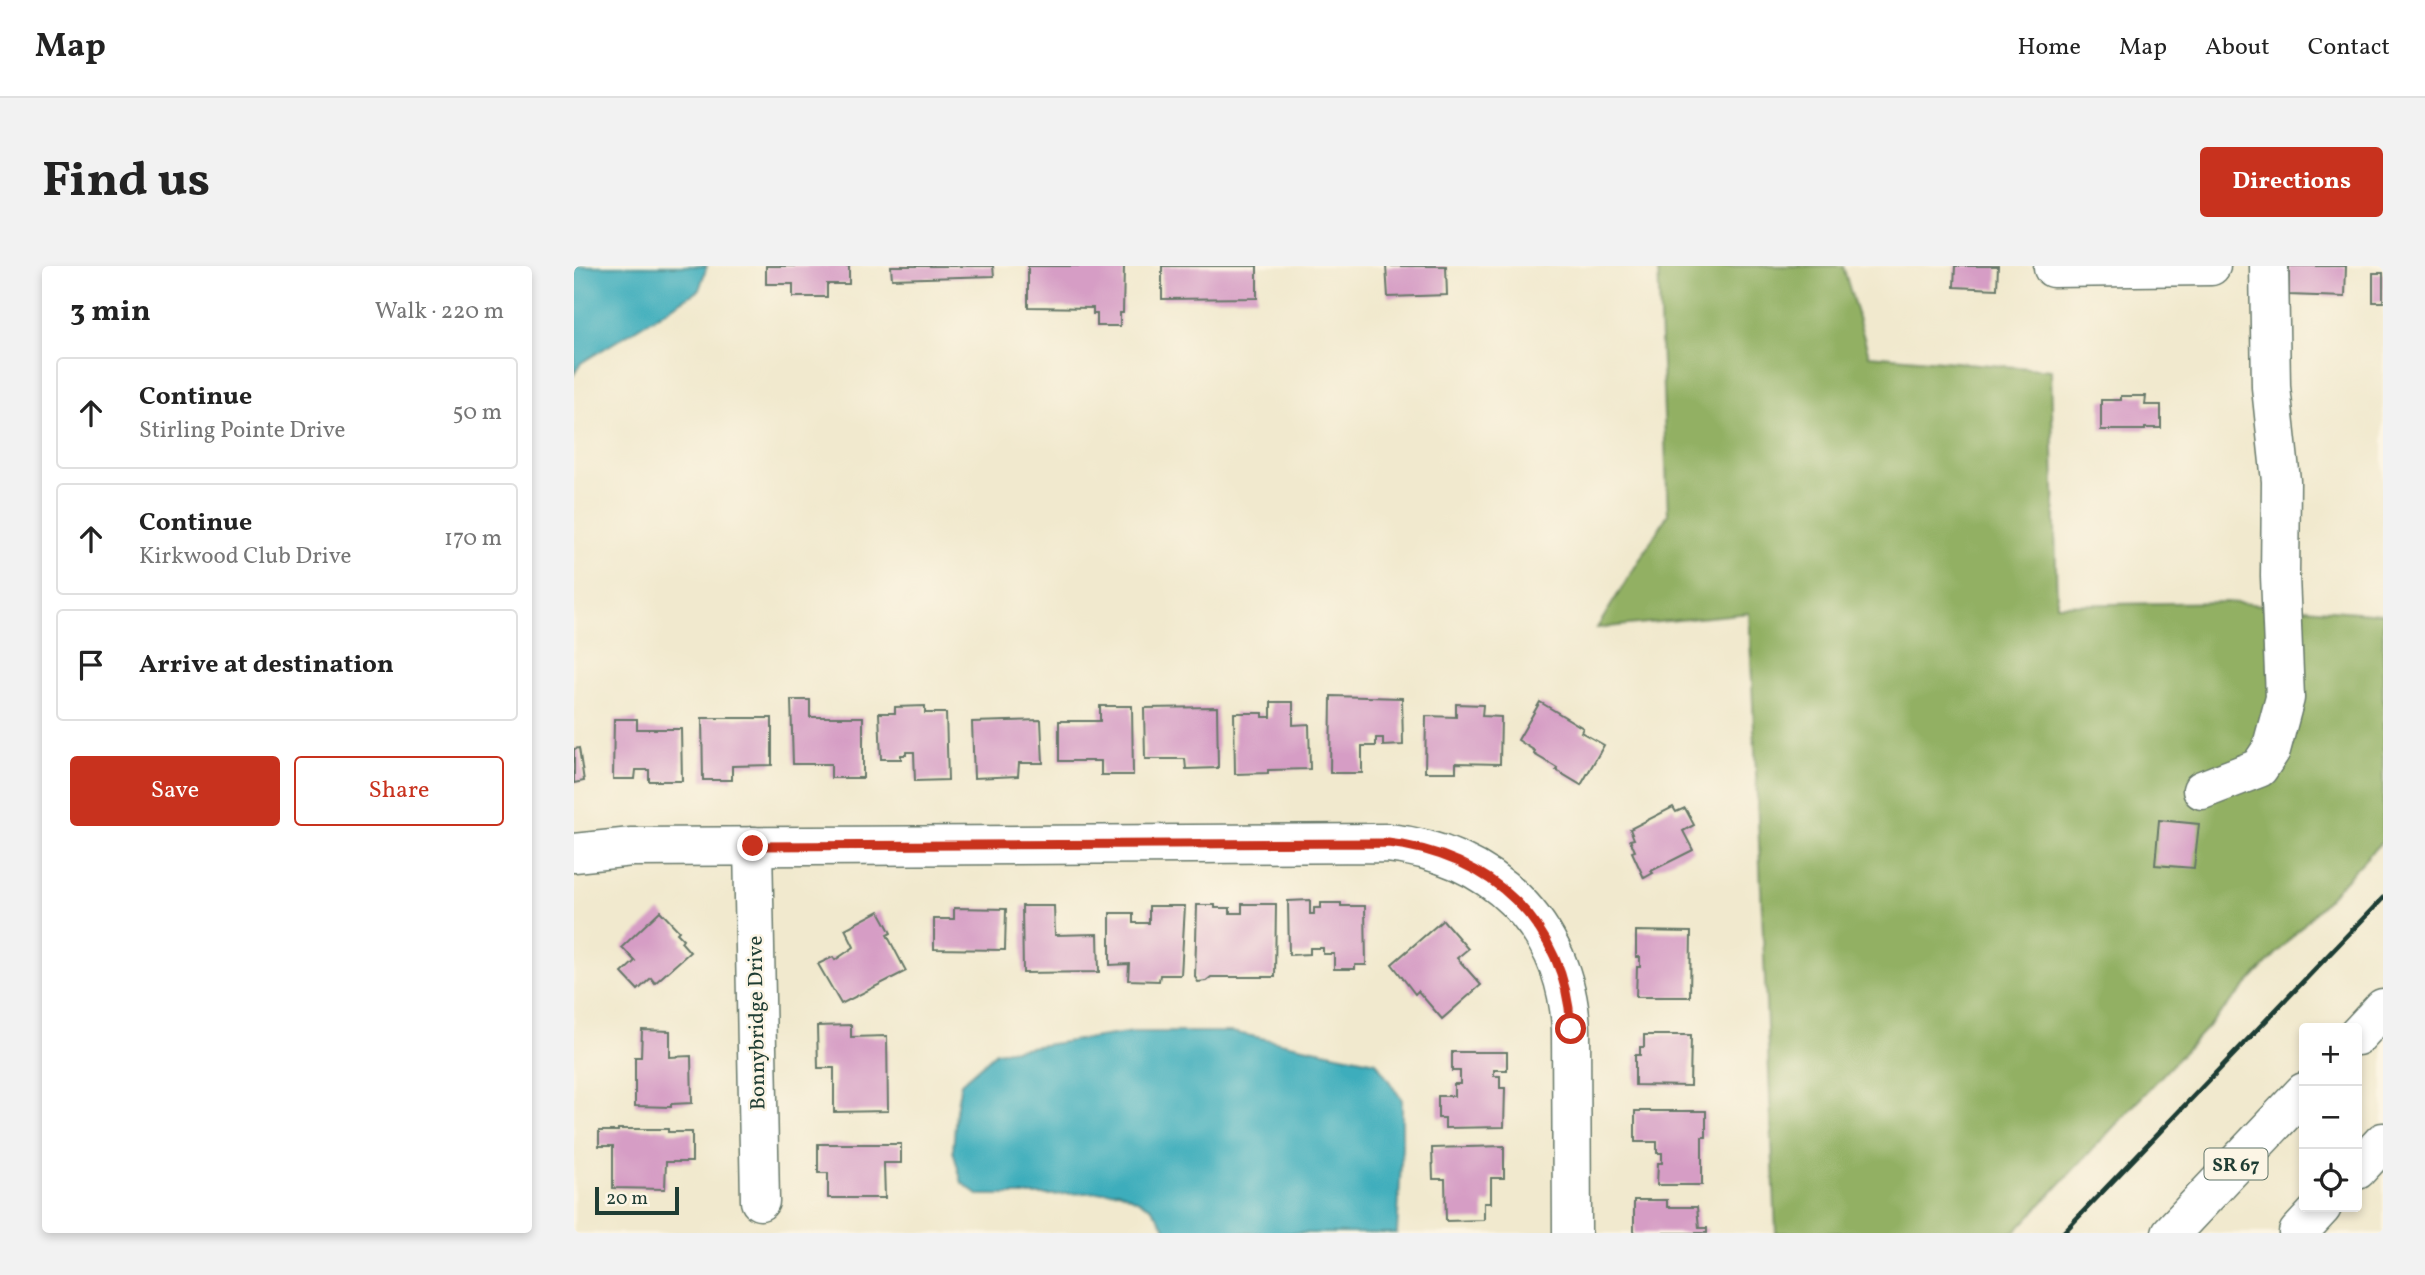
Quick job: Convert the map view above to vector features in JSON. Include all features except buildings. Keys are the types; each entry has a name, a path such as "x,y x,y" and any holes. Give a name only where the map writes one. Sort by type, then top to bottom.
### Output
{"street":[{"path":"2053,268 2211,266"},
{"path":"2202,790 2259,768 2271,750 2285,698 2280,576 2281,481 2271,387 2269,266"},
{"path":"574,853 632,847 1388,843 1422,847 1444,854 1504,888 1533,919 1563,980 1571,1029 1572,1233"},
{"name":"Bonnybridge Drive","path":"753,846 760,1200"},
{"path":"2362,1031 2383,1009"},
{"name":"SR 67","path":"2171,1233 2299,1097"},
{"path":"2362,1165 2383,1142"},
{"path":"2298,1233 2317,1212"}],"green space":[{"path":"1658,266 1843,266 1869,355 2051,370 2057,605 2226,602 2383,614 2383,840 2014,1233 1776,1233 1749,613 1597,628 1668,514"}],"water":[{"path":"574,266 707,266 699,290 581,363 574,374"},
{"path":"1133,1032 1232,1032 1376,1062 1402,1100 1397,1233 1169,1233 1151,1207 1119,1191 978,1195 962,1183 953,1151 961,1083 996,1052"}],"railway":[{"path":"2063,1233 2383,898"}],"route":[{"path":"753,846 1388,843 1422,847 1455,858 1485,875 1504,888 1533,919 1560,970 1569,1005 1571,1029"}]}
